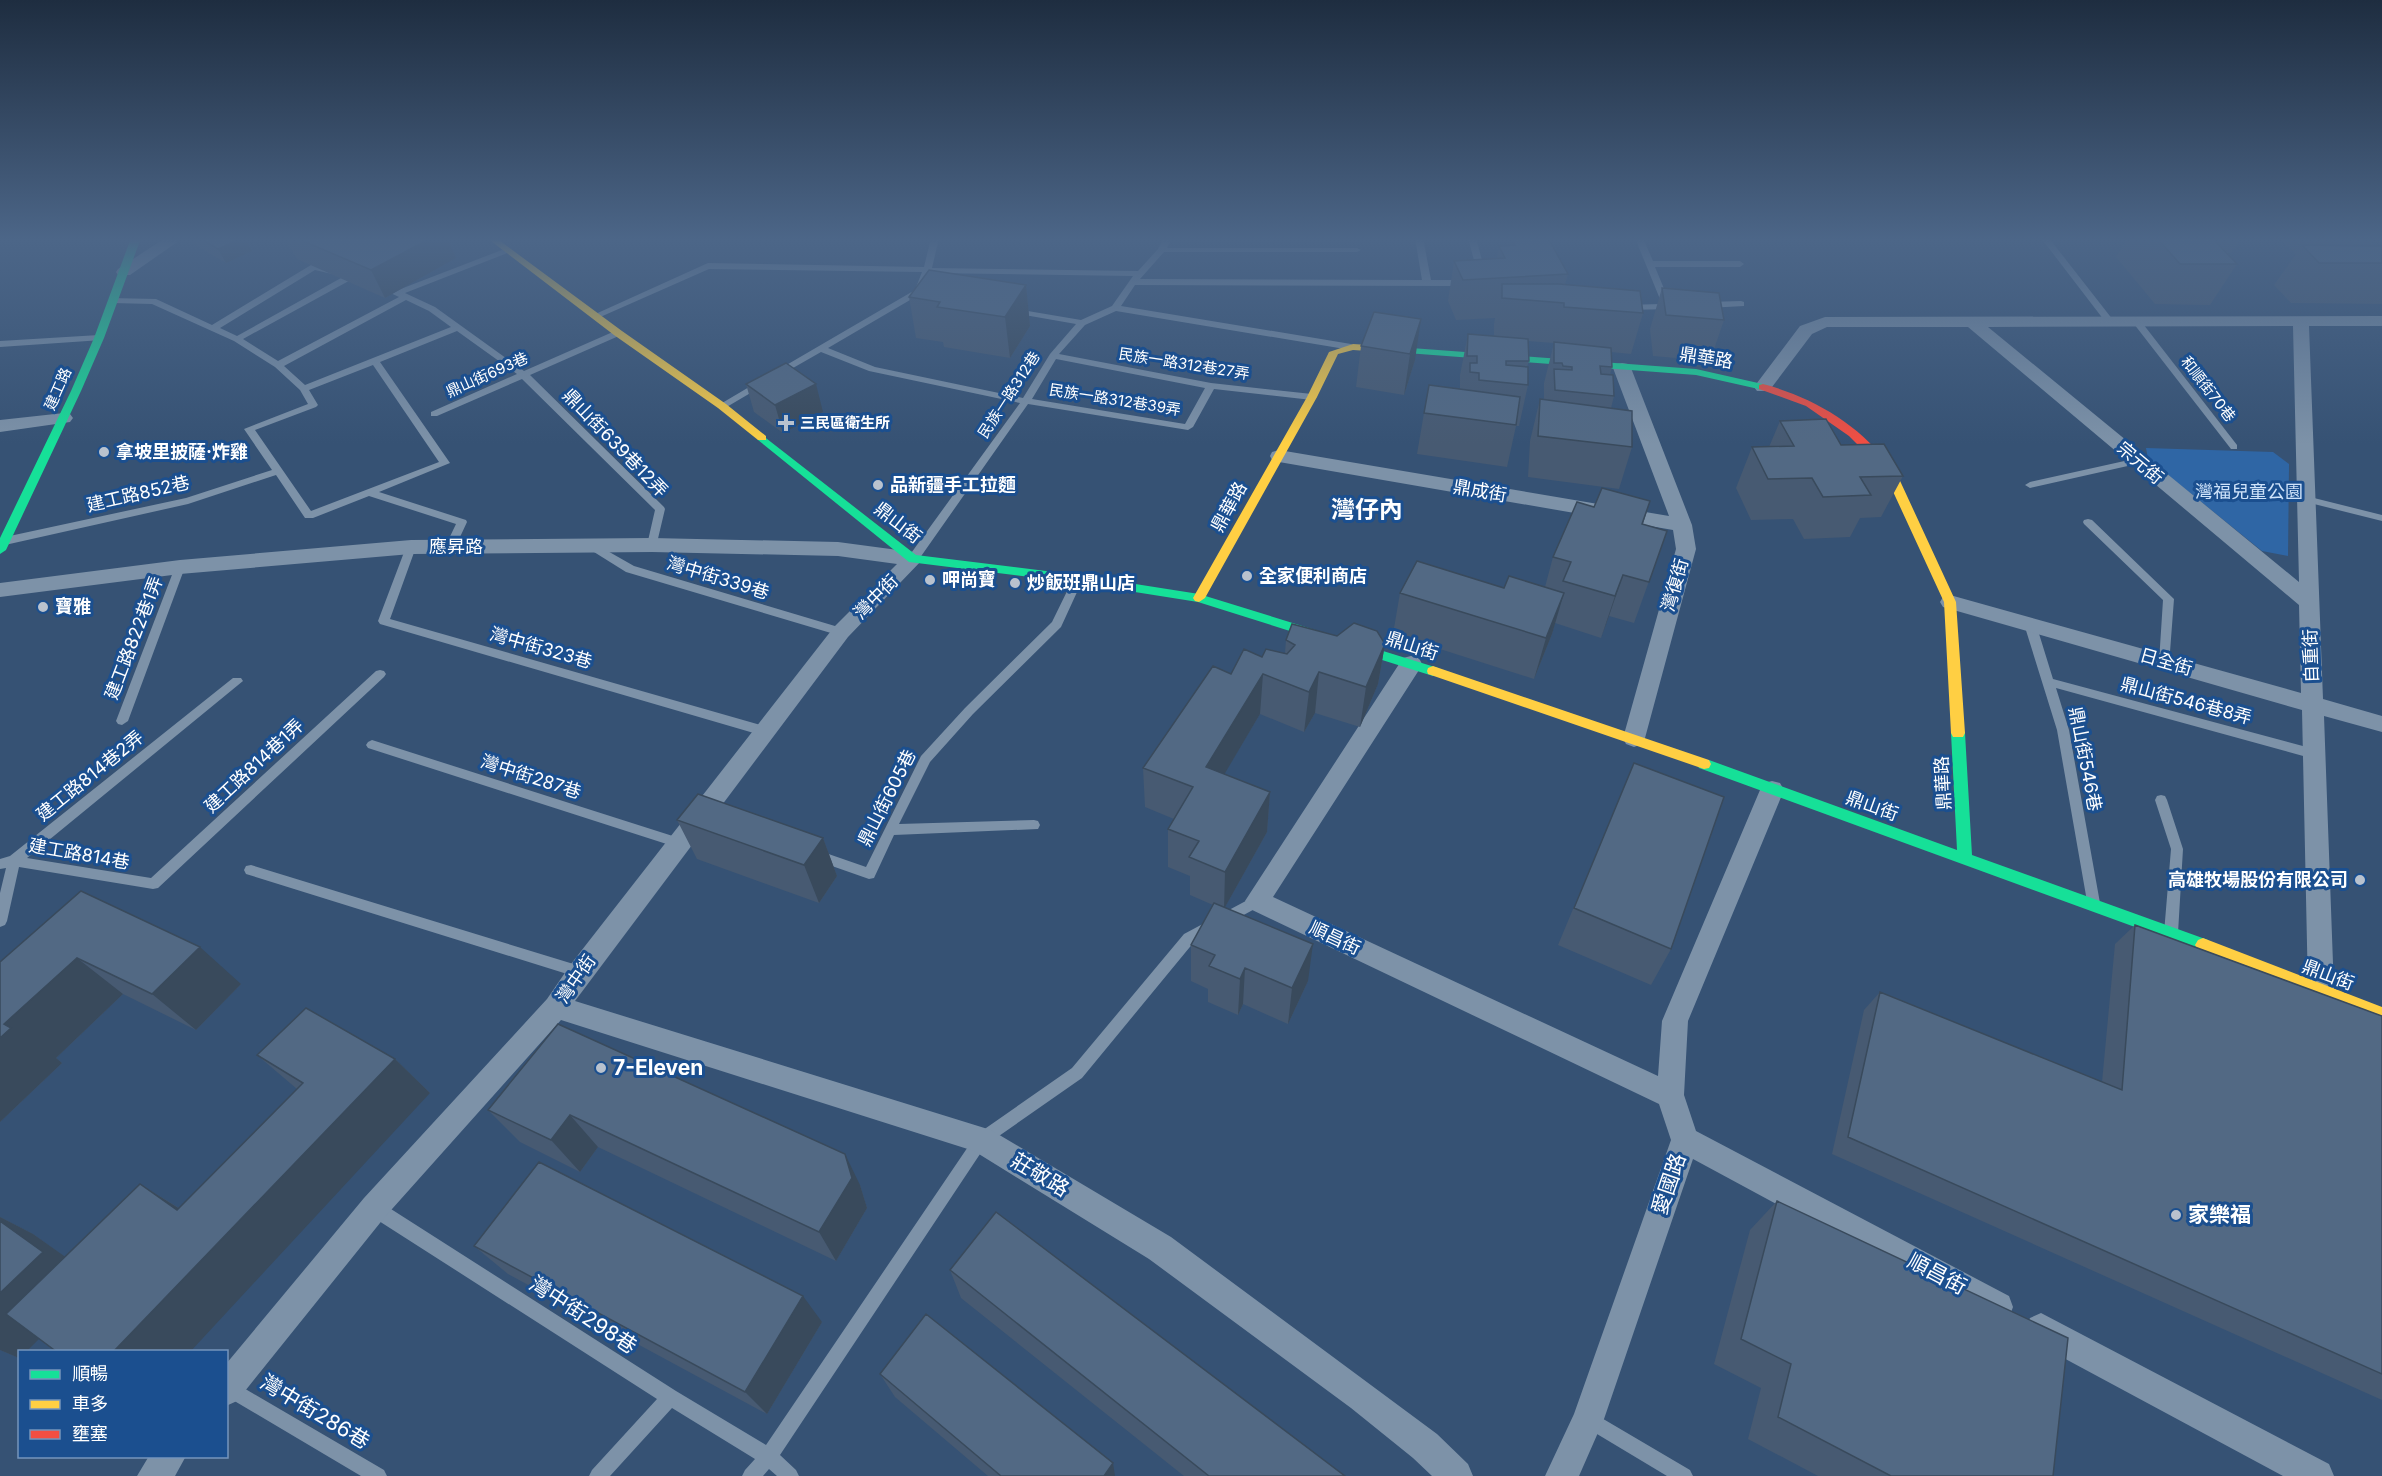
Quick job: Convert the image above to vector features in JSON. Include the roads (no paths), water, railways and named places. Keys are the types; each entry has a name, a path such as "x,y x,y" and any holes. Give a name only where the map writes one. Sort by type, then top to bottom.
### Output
{"street":[{"name":"建工路","path":"2,546 64,418 111,307"},
{"name":"鼎山街","path":"583,307 722,406 914,559 1078,579 1198,598 1411,664 1634,738 2171,933 2382,1014"},
{"name":"自重街","path":"2301,321 2321,991"},
{"path":"1763,387 1806,330 1825,322 2382,321"},
{"name":"宗元街","path":"1972,322 2309,602"},
{"name":"鼎華路","path":"1198,598 1312,397 1334,352 1353,347 1696,372 1763,387 1810,404 1853,434 1889,470 1950,602 1965,858"},
{"name":"灣復街","path":"1622,368 1682,525 1686,549 1634,738"},
{"path":"0,426 64,418"},
{"name":"鼎成街","path":"1278,456 1682,525"},
{"name":"應昇路","path":"0,590 180,567 411,546 652,544 837,549 914,559"},
{"name":"灣中街","path":"228,1389 374,1208 556,1007 580,972 679,843 706,817 764,731 841,632 914,559"},
{"name":"日全街","path":"1950,602 2382,724"},
{"path":"1257,901 1411,664"},
{"name":"愛國路","path":"1562,1476 1588,1419 1685,1140 1670,1095 1675,1021 1772,790"},
{"name":"順昌街","path":"1257,901 1670,1095"},
{"name":"莊敬路","path":"556,1007 981,1140 1160,1248 1362,1397 1425,1446 1456,1476"},
{"name":"順昌街","path":"1685,1140 2317,1476"},
{"path":"154,1476 168,1458"}],"lane":[{"path":"164,307 237,339 278,365 304,389 313,405 249,429 309,516 446,463 375,361"},
{"path":"213,328 248,307"},
{"path":"237,339 303,307"},
{"path":"278,365 380,307"},
{"path":"428,307 524,375"},
{"path":"595,316 616,307"},
{"path":"722,406 891,307"},
{"path":"1613,307 1619,307"},
{"path":"2098,307 2110,322"},
{"path":"1003,308 1082,323"},
{"path":"1115,308 1353,347"},
{"name":"民族一路312巷","path":"914,559 1026,401 1053,356 1082,323 1115,308"},
{"name":"和順街70巷","path":"2137,322 2234,447"},
{"path":"304,389 458,327"},
{"name":"鼎山街693巷","path":"434,414 618,333"},
{"path":"0,344 99,338"},
{"path":"820,348 872,369 1026,401"},
{"name":"民族一路312巷27弄","path":"1053,356 1211,386 1312,397"},
{"name":"鼎山街639巷12弄","path":"524,375 660,509 652,544"},
{"name":"民族一路312巷39弄","path":"1026,401 1188,427 1211,386"},
{"path":"2030,484 2138,461"},
{"name":"建工路852巷","path":"2,546 188,501 278,471"},
{"path":"370,493 462,522 450,547"},
{"path":"2306,499 2382,518"},
{"path":"2088,522 2169,598 2165,662"},
{"name":"灣中街339巷","path":"590,545 630,569 841,632"},
{"name":"灣中街323巷","path":"411,546 384,621 764,731"},
{"name":"建工路822巷1弄","path":"122,721 180,567"},
{"name":"鼎山街605巷","path":"802,850 869,874 926,759 969,711 1057,624 1078,579"},
{"name":"鼎山街546巷","path":"2031,624 2063,730 2093,905"},
{"name":"建工路814巷1弄","path":"153,884 380,674"},
{"name":"建工路814巷2弄","path":"14,861 237,681"},
{"name":"鼎山街546巷8弄","path":"2049,682 2314,754"},
{"name":"灣中街287巷","path":"372,745 679,843"},
{"path":"2161,800 2177,849 2171,933"},
{"path":"889,830 1034,825"},
{"path":"0,921 14,861"},
{"name":"建工路814巷","path":"0,864 14,861 153,884"},
{"path":"251,870 580,972"},
{"path":"751,1476 769,1457 981,1140 1077,1073 1190,938 1257,901"},
{"name":"灣中街298巷","path":"374,1208 670,1397 769,1457 790,1476"},
{"name":"灣中街286巷","path":"228,1389 378,1476"},
{"path":"598,1476 670,1397"},
{"path":"1588,1419 1684,1476"}],"place":[{"name":"三民區衛生所","path":"786,423"},
{"name":"拿坡里披薩‧炸雞","path":"104,452"},
{"name":"品新疆手工拉麵","path":"878,485"},
{"name":"全家便利商店","path":"1247,576"},
{"name":"呷尚寶","path":"930,580"},
{"name":"炒飯班鼎山店","path":"1015,583"},
{"name":"寶雅","path":"43,607"},
{"name":"高雄牧場股份有限公司","path":"2360,880"},
{"name":"7-Eleven","path":"601,1068"},
{"name":"家樂福","path":"2176,1215"}],"district":[{"name":"灣仔內","path":"1367,510"}],"park label":[{"name":"灣福兒童公園","path":"2249,492"}]}
